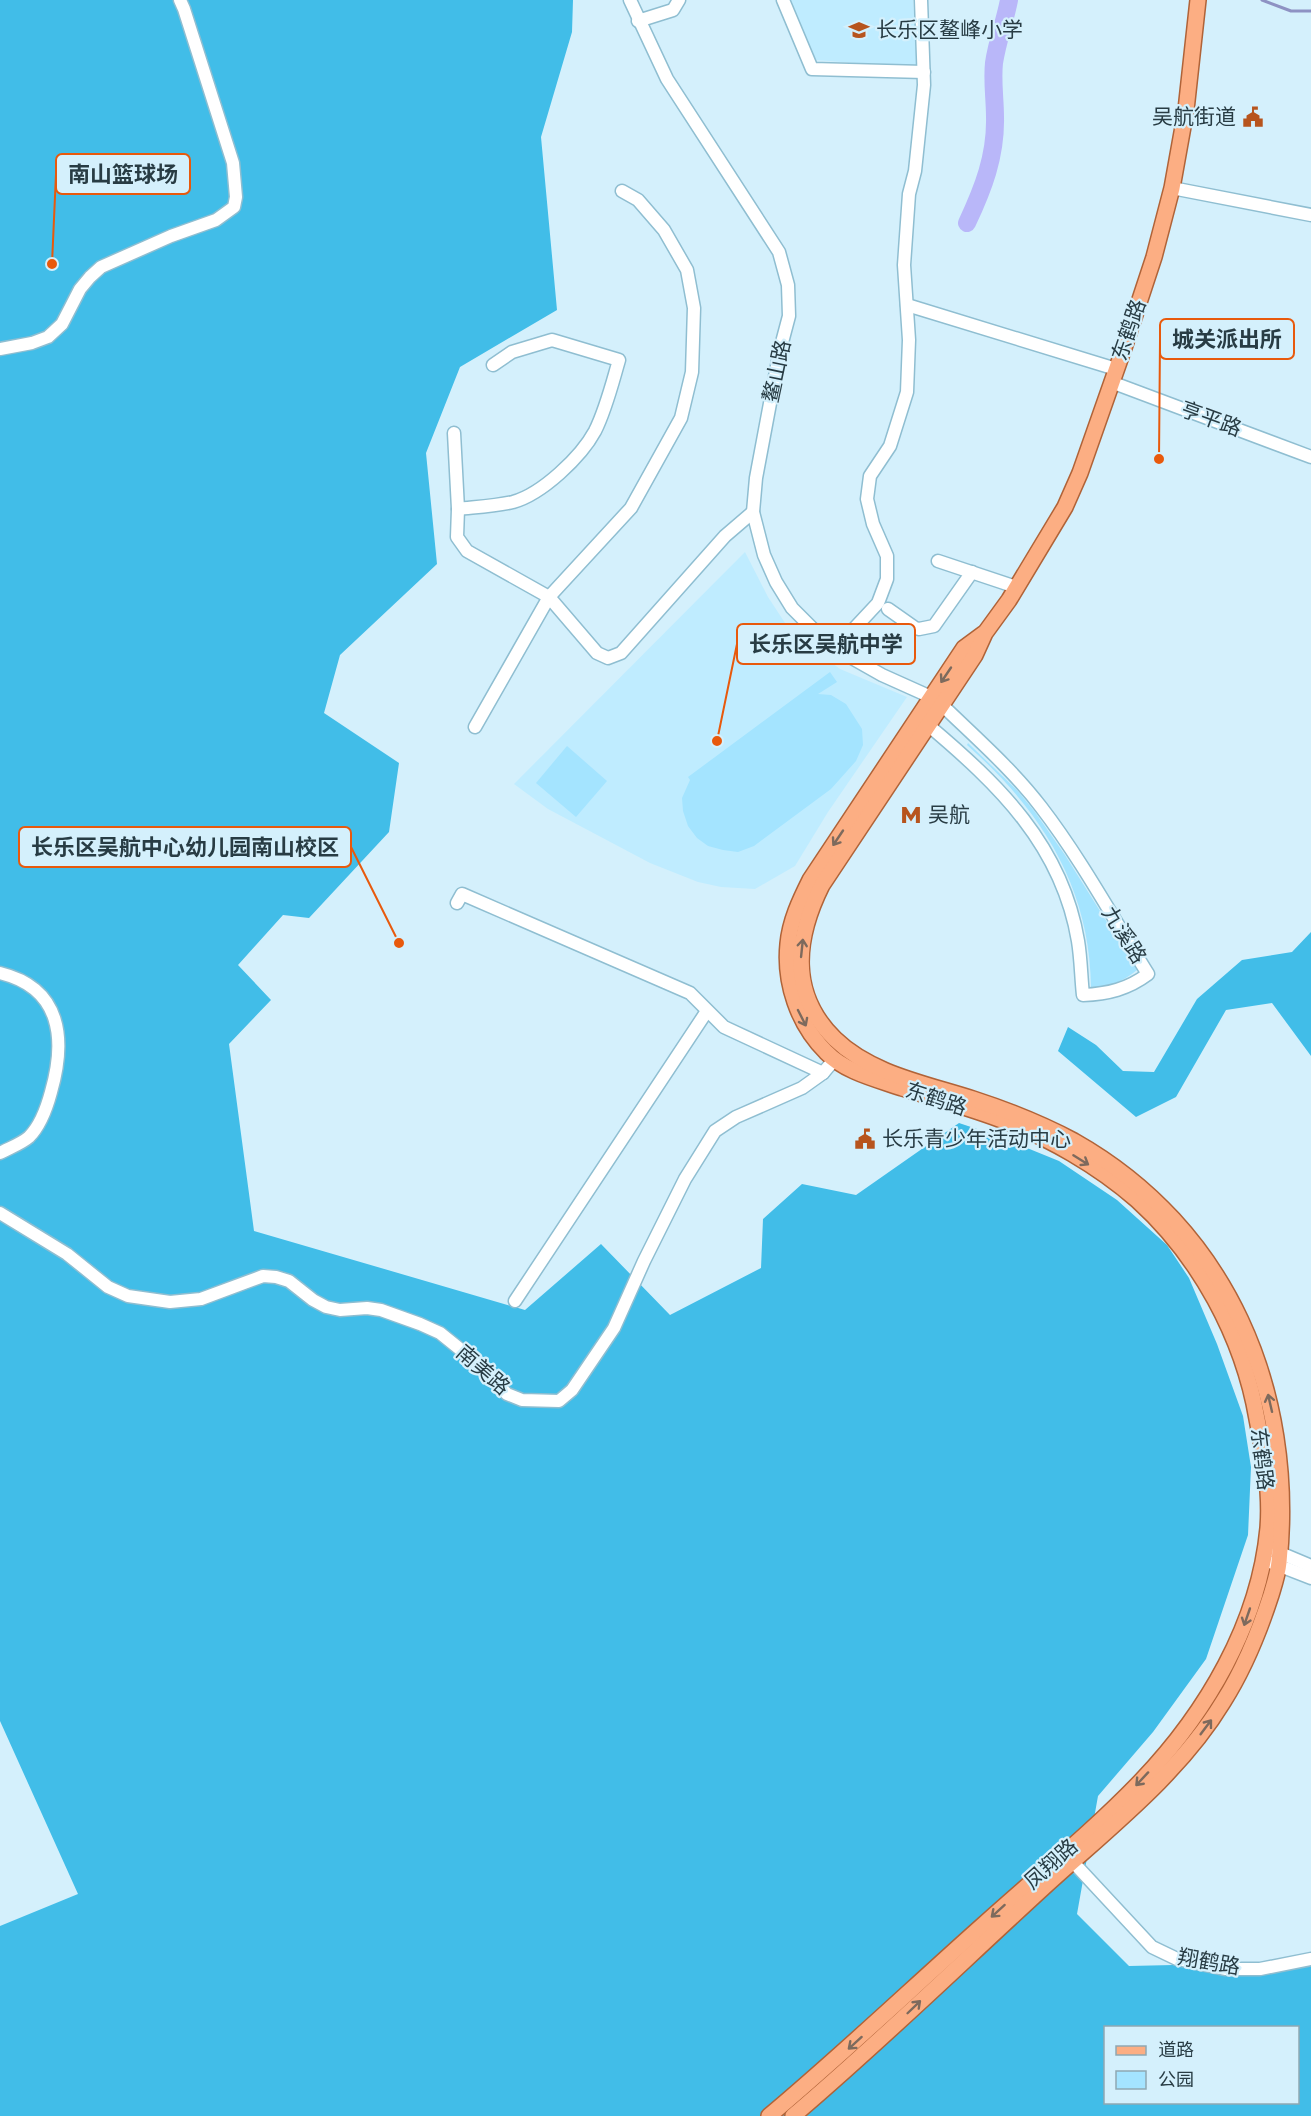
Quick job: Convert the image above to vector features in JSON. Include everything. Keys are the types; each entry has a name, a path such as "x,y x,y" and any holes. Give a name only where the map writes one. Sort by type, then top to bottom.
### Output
{"main road":[{"name":"东鹤路","path":"1198,0 1186,110 1172,188 1154,257 1080,473 1065,507 985,633 975,656 936,701 810,880 796,911 788,941 788,965 795,1005 811,1034 834,1060 860,1073 1001,1119 1050,1142 1079,1158 1122,1188 1169,1232 1188,1255 1210,1290 1242,1362 1254,1400 1267,1477 1268,1525 1272,1556"},
{"name":"东鹤路","path":"936,701 928,725 835,864 811,907 802,941 800,969 808,1001 820,1022 850,1053 912,1080 1015,1114 1072,1140 1128,1179 1176,1222 1220,1280 1239,1312 1253,1346 1266,1389 1275,1425 1280,1462 1272,1556"},
{"name":"凤翔路","path":"793,2116 895,2026 1183,1756 1221,1706 1247,1658 1261,1623 1272,1556"},
{"name":"凤翔路","path":"769,2116 858,2040 1142,1780 1192,1720 1231,1654 1272,1556"}],"street":[{"path":"0,349 32,343 48,337 62,324 80,289 101,267 171,236 216,220 234,207 236,196 233,163 180,0"},
{"name":"鳌山路","path":"630,0 667,79 779,252 788,285 789,316 780,350 758,466 753,512 764,555 792,608 811,629 835,649 936,701"},
{"path":"638,21 673,10 679,0"},
{"path":"783,0 812,69 924,72"},
{"path":"835,649 878,603 887,579 887,556 873,524 867,499 870,476 891,446 907,392 909,340 904,265 909,194 915,171 924,72 921,0"},
{"path":"1172,188 1311,215"},
{"path":"475,727 549,597 632,508 681,418 692,372 694,308 687,270 664,230 639,200 622,191"},
{"name":"亨平路","path":"907,305 1113,375 1311,457"},
{"path":"458,509 515,501 539,491 574,459 594,432 606,406 619,360 552,340 512,352 493,365"},
{"path":"454,433 458,509 457,537 467,551 549,597 597,653 608,658 621,653 725,536 753,512"},
{"path":"938,561 1016,587"},
{"path":"888,609 915,628 934,626 972,572"},
{"name":"九溪路","path":"928,725 998,787 1037,838 1060,880 1069,907 1078,939 1083,995 1103,994 1123,989 1148,974 1041,806 1017,778 936,701"},
{"path":"457,903 462,894 680,988 690,993 723,1027 823,1073"},
{"path":"0,973 21,980 43,999 53,1014 59,1032 59,1053 49,1102 38,1124 29,1137 0,1153"},
{"path":"515,1301 707,1011"},
{"name":"南美路","path":"0,1213 67,1254 108,1287 128,1296 170,1302 201,1299 263,1276 276,1276 289,1281 326,1307 340,1310 367,1308 381,1310 440,1333 471,1358 507,1394 522,1400 559,1401 572,1390 614,1328 644,1261 686,1179 715,1131 736,1117 802,1088 823,1073 834,1060"},
{"path":"1272,1556 1311,1566"},
{"path":"1272,1556 1311,1578"},
{"name":"翔鹤路","path":"1072,1861 1152,1947 1177,1959 1225,1969 1260,1969 1311,1959"}],"shaded area":[{"path":"0,0 573,0 572,32 541,137 557,310 460,367 426,453 437,564 340,655 324,713 399,763 389,832 309,918 283,915 238,965 271,1000 229,1044 254,1231 525,1310 601,1244 670,1315 761,1268 763,1219 802,1184 856,1195 959,1123 1059,1161 1117,1200 1167,1245 1189,1278 1217,1344 1243,1416 1251,1467 1248,1535 1206,1659 1153,1732 1098,1796 1077,1914 1129,1966 1311,1962 1311,2116 0,2116 0,1926 78,1894 0,1721"},
{"name":"长乐区鳌峰小学","path":"790,0 913,0 918,68 816,60"},
{"path":"745,552 768,597 791,632 840,669 907,697 828,812 795,866 755,889 721,887 698,882 650,863 548,809 514,784"},
{"path":"1311,932 1311,1056 1272,1003 1226,1010 1176,1097 1136,1117 1058,1051 1068,1027 1096,1045 1123,1071 1154,1072 1197,999 1242,960 1292,952"}],"green space":[{"path":"830,672 837,682 818,694 831,695 846,704 862,729 863,745 856,761 831,789 754,846 738,852 723,850 708,846 697,838 688,826 683,811 682,798 690,780 688,777"},
{"path":"968,743 1017,790 1035,812 1065,855 1137,970 1121,981 1091,987 1088,950 1081,916 1071,883 1056,852 1038,823 1017,796 967,745"},
{"path":"567,746 607,781 576,817 536,783"}],"waterway":[{"path":"967,223 991,159 995,131 994,63 1009,0"},
{"path":"1262,0 1291,11 1311,11"}],"place":[{"name":"长乐区鳌峰小学","path":"859,30"},
{"name":"吴航街道","path":"1253,117"},
{"name":"南山篮球场","path":"52,264"},
{"name":"城关派出所","path":"1159,459"},
{"name":"长乐区吴航中学","path":"717,741"},
{"name":"吴航","path":"911,815"},
{"name":"长乐区吴航中心幼儿园南山校区","path":"399,943"},
{"name":"长乐青少年活动中心","path":"865,1139"}]}
